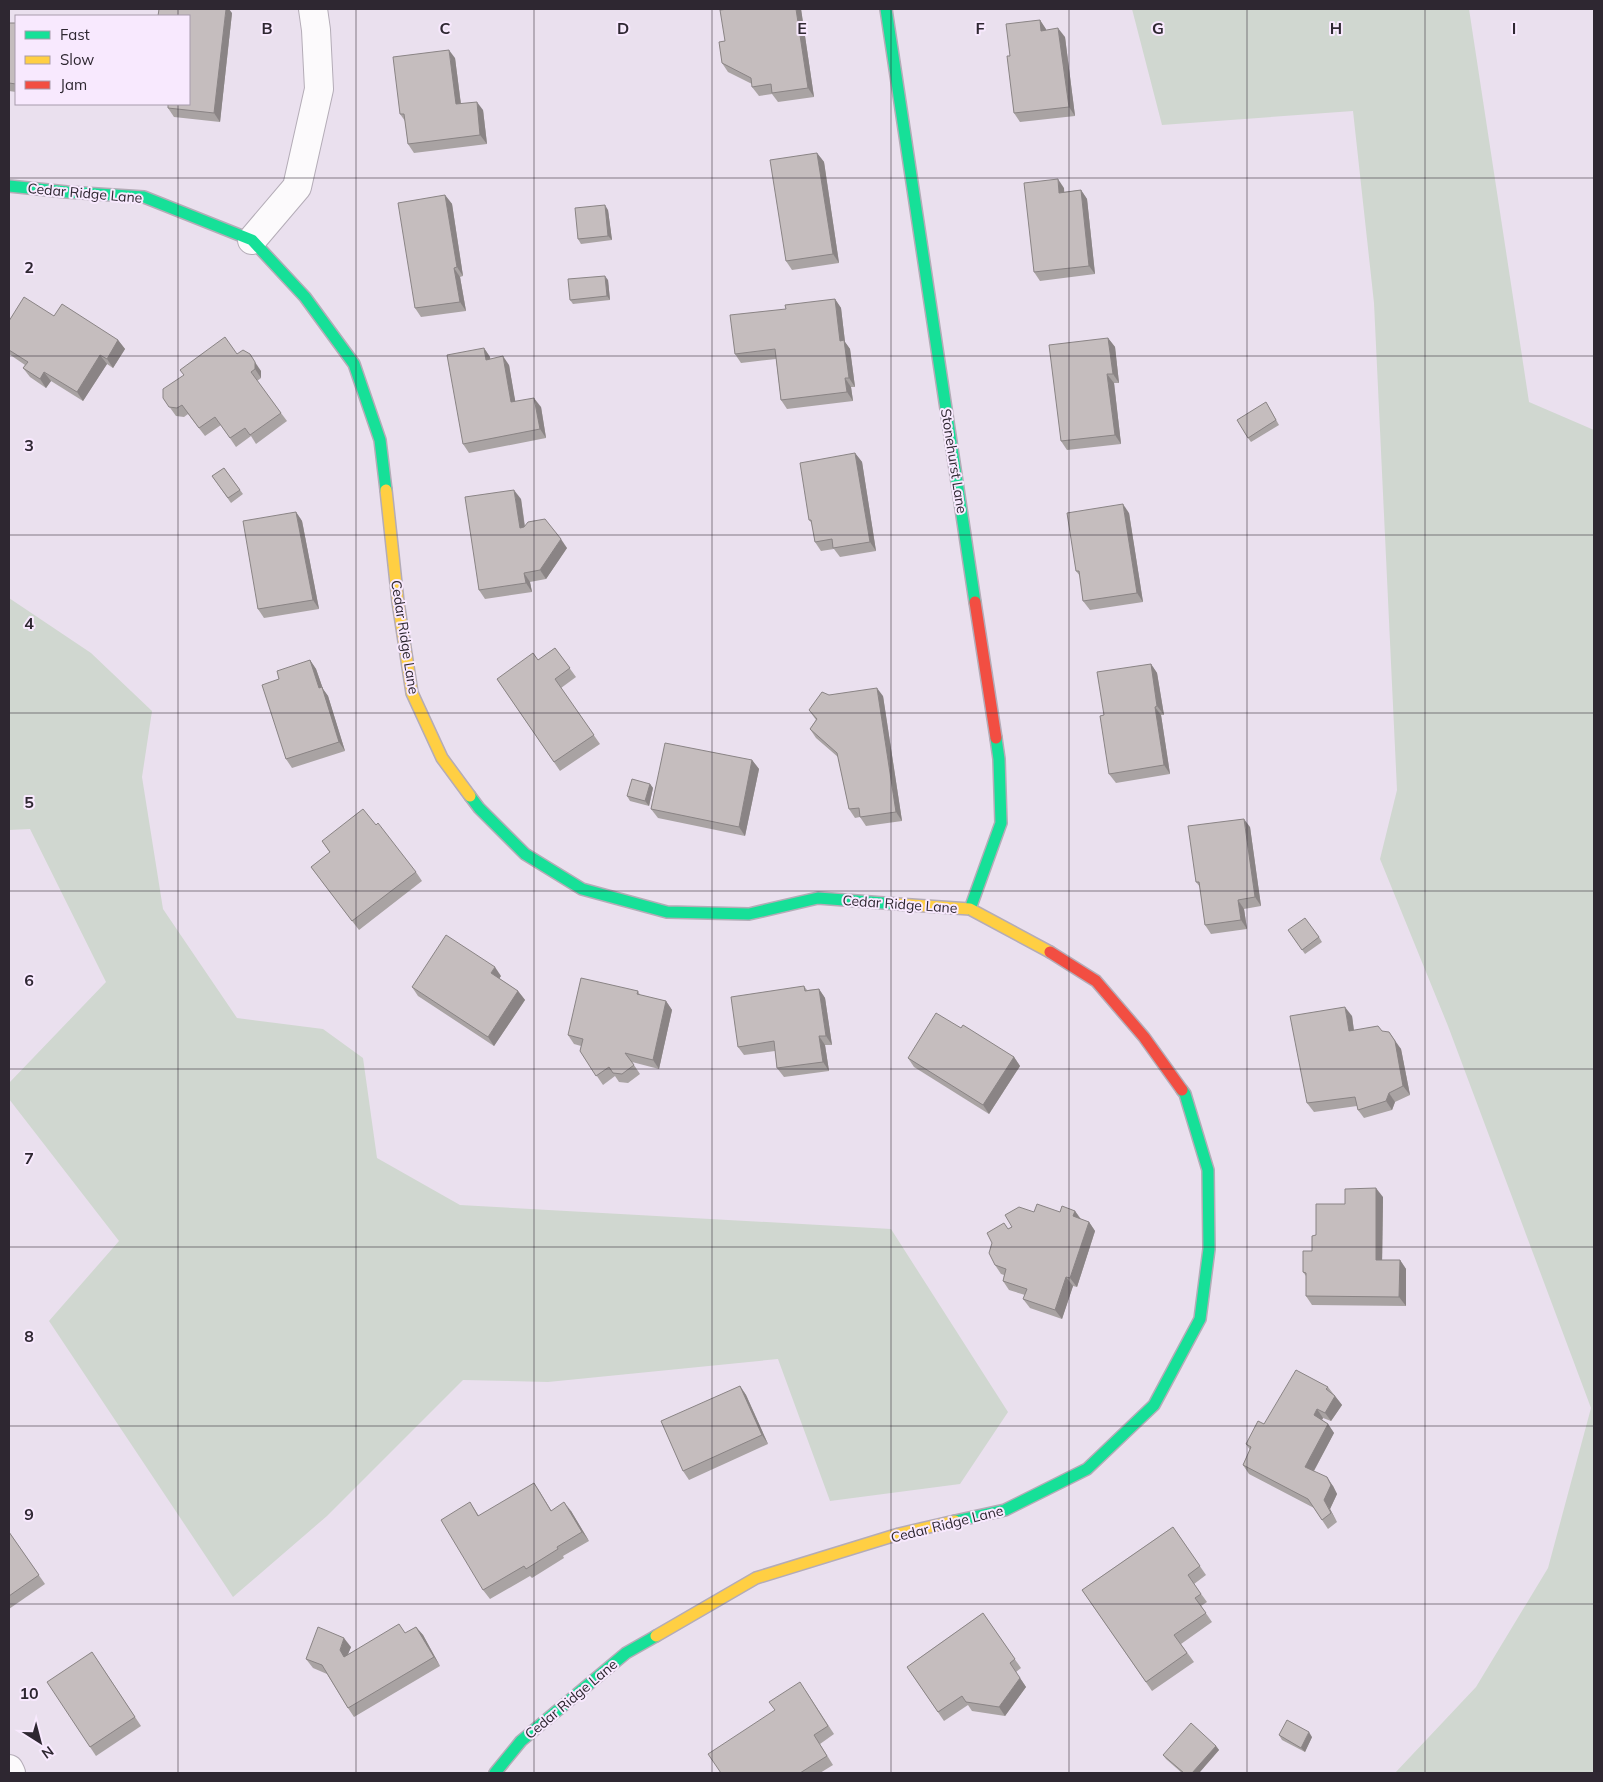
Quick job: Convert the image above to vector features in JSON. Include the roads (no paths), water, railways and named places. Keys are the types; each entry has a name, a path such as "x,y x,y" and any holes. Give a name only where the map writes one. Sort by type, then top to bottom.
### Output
{"street":[{"path":"252,240 297,187 319,89 313,9"},
{"name":"Stonehurst Lane","path":"886,9 999,759 1001,823 970,909"},
{"name":"Cedar Ridge Lane","path":"9,186 144,197 252,240 305,297 354,364 380,440 398,602 412,693 442,758 479,808 525,854 582,889 667,912 749,914 818,898 970,909 1035,944 1096,982 1144,1037 1185,1094 1208,1170 1209,1249 1200,1319 1154,1405 1087,1469 1005,1510 899,1534 756,1578 626,1653 521,1740 496,1773"},
{"path":"9,1769 11,1773"}]}
